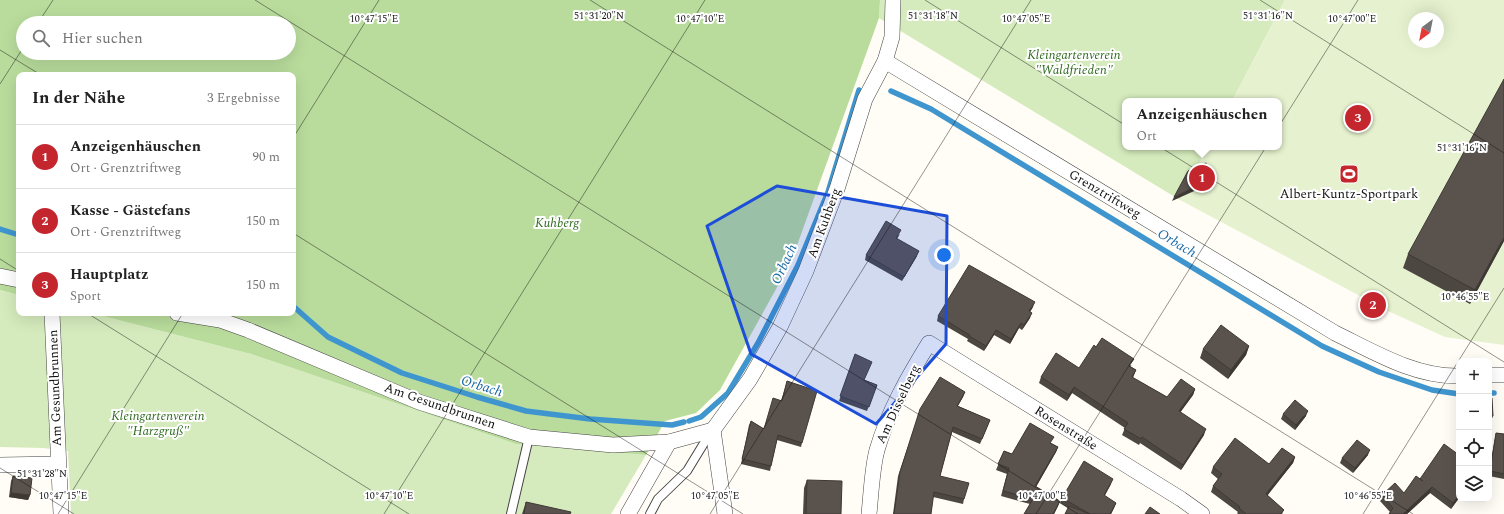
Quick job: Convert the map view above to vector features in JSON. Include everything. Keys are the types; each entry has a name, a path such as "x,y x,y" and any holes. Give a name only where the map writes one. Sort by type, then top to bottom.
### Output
{"street":[{"name":"Am Kuhberg","path":"713,430 750,380 780,327 806,271 837,189 865,99 885,61 892,37 893,0"},
{"name":"Grenztriftweg","path":"885,61 1335,333 1390,361 1442,376 1456,376"},
{"path":"0,276 16,279"},
{"name":"Am Gesundbrunnen","path":"52,316 61,514"},
{"name":"Am Gesundbrunnen","path":"195,316 220,320 248,330 419,402 529,436 613,445 669,442 713,430"},
{"name":"Am Disselberg","path":"869,514 877,452 890,416 903,387 929,343"},
{"name":"Rosenstraße","path":"929,343 1181,499 1202,514"},
{"path":"1492,375 1504,375"},
{"path":"713,430 724,514"},
{"path":"628,514 669,442"},
{"name":"Am Gesundbrunnen","path":"0,465 58,464"}],"lane":[{"path":"650,514 658,499 687,471 713,430"},
{"path":"511,514 529,436"}],"highlighted area":[{"path":"777,186 947,216 946,344 876,424 751,354 707,226"}],"green space":[{"name":"Kuhberg","path":"0,0 880,0 879,18 791,262 720,390 696,413 665,421 646,455 516,444 251,354 103,316 296,316 296,72 16,72 16,294 0,290"},
{"name":"Kleingartenverein \"Waldfrieden\"","path":"880,0 1285,0 1234,98 1122,98 1122,150 1206,150 1180,200 879,18"},
{"name":"Albert-Kuntz-Sportpark","path":"1285,0 1504,0 1504,345 1445,337 1388,311 1180,200 1206,150 1282,150 1282,98 1234,98"},
{"name":"Kleingartenverein \"Harzgruß\"","path":"0,290 16,294 16,316 103,316 251,354 516,444 646,455 611,514 71,514 68,451 43,448 0,447"}],"building":[{"path":"1504,79 1504,237 1475,290 1408,254"},
{"path":"1206,163 1213,178 1174,197 1188,171"},
{"path":"886,221 901,230 896,238 919,251 904,277 866,255"},
{"path":"969,265 1035,302 1029,311 1032,313 1024,325 1021,323 1011,339 996,330 986,346 938,316"},
{"path":"1221,325 1249,346 1231,370 1203,349"},
{"path":"1102,338 1134,359 1129,366 1136,370 1132,377 1167,397 1181,379 1195,389 1179,411 1206,429 1183,465 1142,437 1141,439 1124,429 1128,423 1074,387 1069,395 1041,377 1056,353 1079,368 1094,345 1096,347"},
{"path":"855,354 872,362 864,380 877,385 869,407 840,396"},
{"path":"940,377 965,392 957,406 990,420 982,439 953,427 940,476 969,483 964,499 934,492 931,514 894,514 900,472 920,409"},
{"path":"787,381 817,391 802,443 778,435 771,466 742,459 751,421 764,429 773,398 782,401"},
{"path":"1295,400 1308,411 1296,425 1283,414"},
{"path":"1030,423 1054,437 1050,443 1058,447 1035,486 1060,501 1053,514 1024,514 1033,499 1003,491 1009,468 998,464 1004,451 1012,454"},
{"path":"1496,433 1504,434 1504,474 1492,471 1492,458"},
{"path":"1235,438 1269,464 1282,448 1295,457 1266,494 1284,510 1280,514 1246,514 1239,508 1240,507 1213,486 1222,474 1213,467"},
{"path":"1357,440 1370,450 1355,468 1342,458"},
{"path":"1444,444 1456,453 1456,499 1453,503 1432,487 1403,514 1389,514 1393,508 1382,495 1395,483 1404,493 1416,476 1420,479"},
{"path":"1084,461 1113,479 1104,495 1116,503 1110,514 1090,514 1062,498"},
{"path":"13,476 32,478 30,495 11,493"},
{"path":"807,480 842,481 841,514 806,514"},
{"path":"526,502 571,512 570,514 524,514"},
{"path":"1069,506 1090,514 1065,514"},
{"path":"1150,507 1160,514 1145,514"}],"waterway":[{"name":"Orbach","path":"689,421 701,417 728,393 758,343 798,265 828,192 859,90"},
{"name":"Orbach","path":"891,91 931,109 1322,346 1379,372 1432,390 1456,394"},
{"name":"Orbach","path":"0,229 16,234"},
{"name":"Orbach","path":"296,309 328,337 402,373 477,397 526,411 590,419 672,425 684,422"}],"place":[{"name":"Hauptplatz","path":"1358,118"},
{"name":"Albert-Kuntz-Sportpark","path":"1349,174"},
{"name":"Anzeigenhäuschen","path":"1202,178"},
{"name":"Kasse - Gästefans","path":"1373,305"}]}
